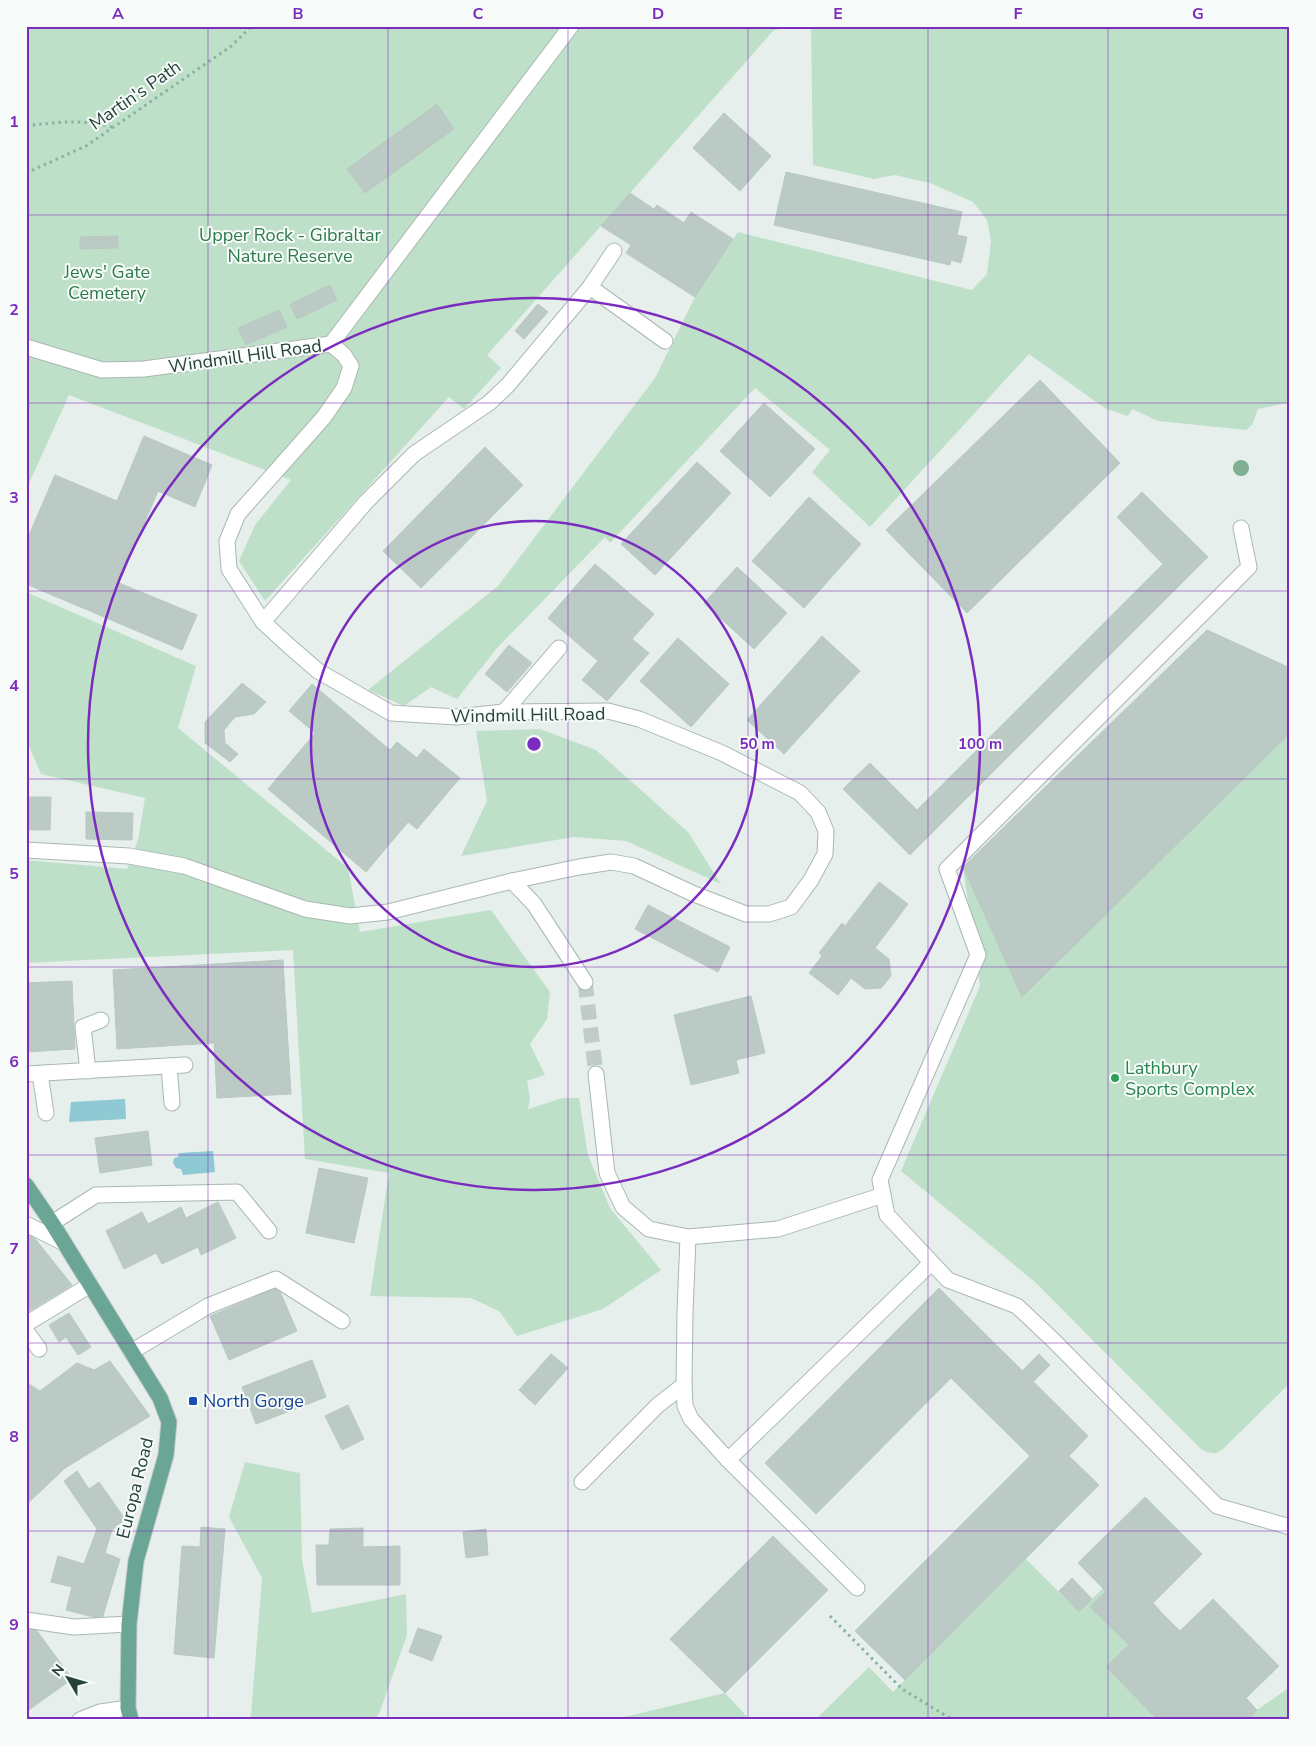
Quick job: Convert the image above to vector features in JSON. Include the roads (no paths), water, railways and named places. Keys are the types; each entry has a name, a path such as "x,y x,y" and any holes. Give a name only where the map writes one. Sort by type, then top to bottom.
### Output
{"main road":[{"name":"Europa Road","path":"26,1185 52,1223 160,1398 169,1422 166,1455 136,1561 129,1624 129,1714"}],"street":[{"path":"331,344 571,26"},
{"path":"264,622 366,502 414,454 489,403 508,385 590,287 614,250"},
{"path":"590,287 665,341"},
{"name":"Windmill Hill Road","path":"26,347 93,367 110,370 144,369 331,344 344,355 351,366 344,388 324,416 238,514 227,541 229,569 264,622 318,671 391,713 457,717 504,712 608,711 639,719 722,753 800,792 818,812 826,831 825,854 811,880 791,908 769,914 746,914 694,894 634,866 611,862 512,881 388,912 350,916 305,909 184,866 129,856 26,850"},
{"path":"1241,528 1250,567 947,869 978,955 880,1180 887,1215 948,1280 1017,1306 1054,1340 1217,1506 1290,1527"},
{"path":"504,712 559,648"},
{"path":"512,881 534,904 585,982"},
{"path":"88,1071 83,1027 100,1020"},
{"path":"46,1113 33,1074 185,1065"},
{"path":"169,1066 172,1103"},
{"path":"596,1074 607,1173 623,1207 649,1229 688,1237 778,1229 883,1195"},
{"path":"52,1223 96,1196 237,1192 269,1231"},
{"path":"26,1224 64,1243"},
{"path":"688,1237 684,1313 684,1385 685,1406 691,1420 728,1460 858,1588"},
{"path":"728,1460 926,1268"},
{"path":"131,1352 208,1306 276,1279 342,1321"},
{"path":"26,1324 90,1285"},
{"path":"26,1330 40,1349"},
{"path":"582,1482 658,1405 684,1385"},
{"path":"26,1620 74,1627 129,1624"},
{"path":"80,1720 100,1712 129,1714"}],"water":[{"path":"125,1099 126,1119 69,1122 71,1102"},
{"path":"213,1151 215,1172 183,1175 181,1169 176,1168 173,1163 174,1158 178,1157 179,1153"}],"tunnel":[{"path":"585,982 596,1074"}],"place":[{"name":"Lathbury Sports Complex","path":"1115,1078"},
{"name":"North Gorge","path":"193,1401"}],"park label":[{"name":"Upper Rock - Gibraltar Nature Reserve","path":"290,245"},
{"name":"Jews' Gate Cemetery","path":"107,282"}]}
